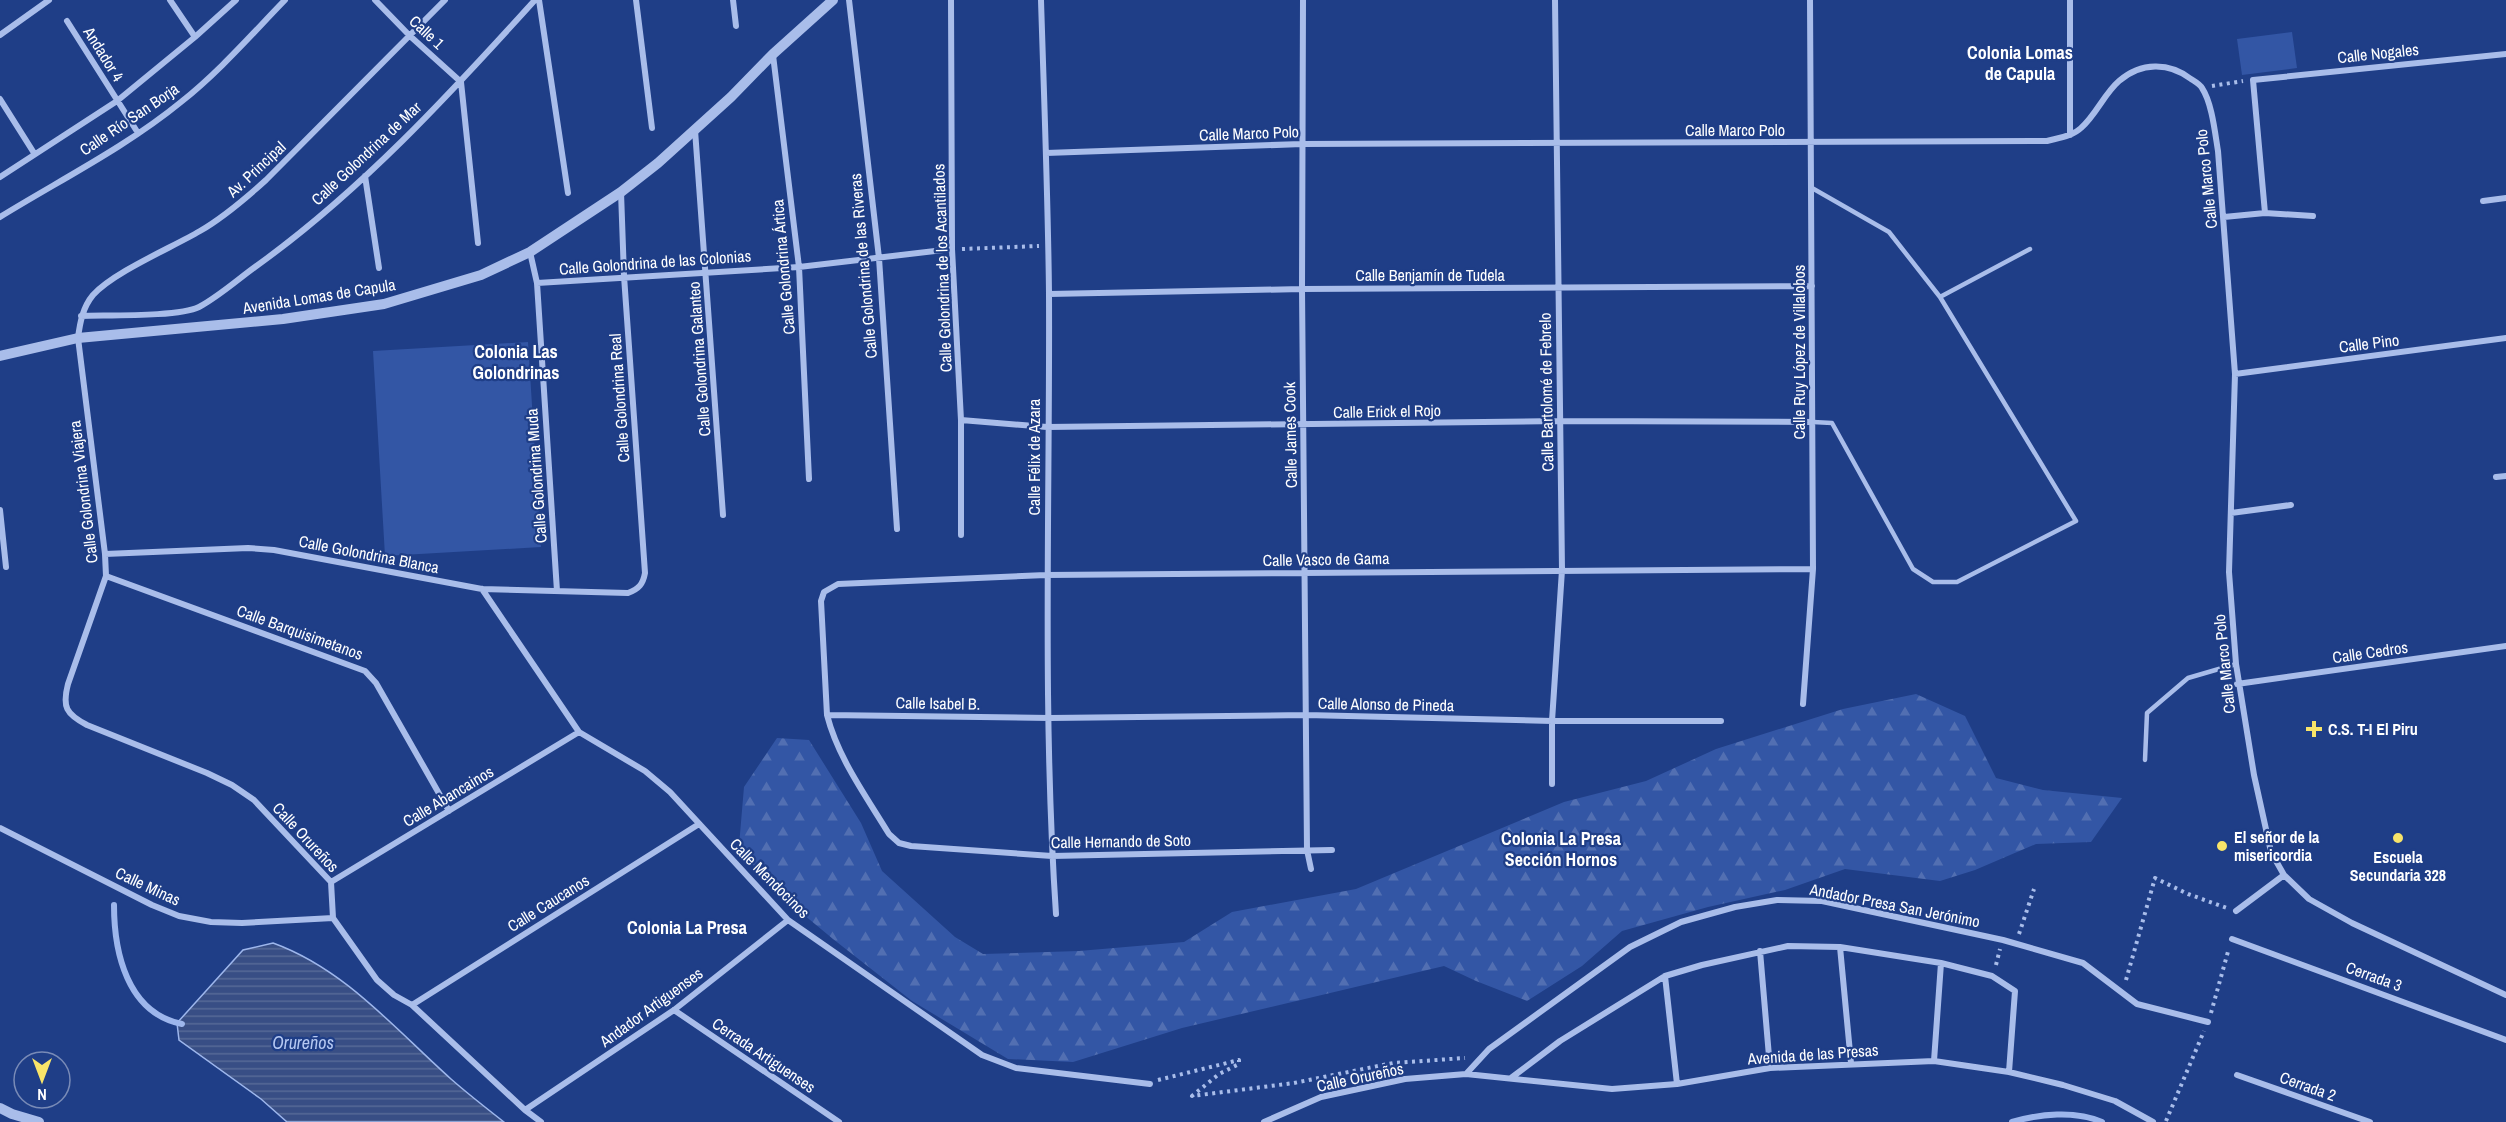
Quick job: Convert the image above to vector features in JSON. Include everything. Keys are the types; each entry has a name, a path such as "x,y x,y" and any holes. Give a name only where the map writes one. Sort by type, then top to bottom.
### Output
{"street":[{"path":"0,35 49,0"},
{"path":"170,0 195,37"},
{"name":"Calle Río San Borja","path":"0,177 117,100 195,37 236,0"},
{"name":"Calle Río San Borja","path":"0,217 138,134 181,103 216,71 285,0"},
{"name":"Calle 1","path":"375,0 410,36 461,82"},
{"name":"Av. Principal","path":"78,338 81,316 92,296 106,283 201,231 236,207 445,0"},
{"path":"537,0 568,193"},
{"name":"Calle Golondrina de Mar","path":"81,316 159,313 198,308 276,251 365,176 461,82 537,0"},
{"path":"636,0 652,128"},
{"path":"733,0 736,26"},
{"name":"Avenida Lomas de Capula","path":"0,356 78,338 283,319 384,304 481,275 530,252 621,192 695,130 773,54 833,0"},
{"name":"Calle Golondrina de las Riveras","path":"849,0 879,258 897,529"},
{"name":"Calle Golondrina de los Acantilados","path":"951,0 952,249 962,420 961,535"},
{"name":"Calle Félix de Azara","path":"1041,0 1048,294 1046,576 1052,856 1056,914"},
{"name":"Calle James Cook","path":"1303,0 1302,289 1307,850 1311,869"},
{"name":"Calle Bartolomé de Febrelo","path":"1552,784 1552,721 1562,570 1555,0"},
{"name":"Calle Ruy López de Villalobos","path":"1803,704 1813,569 1810,0"},
{"path":"2070,0 2070,135"},
{"name":"Andador 4","path":"68,21 138,134"},
{"name":"Calle Golondrina Ártica","path":"773,54 799,267 809,479"},
{"name":"Calle Nogales","path":"2253,80 2506,54"},
{"path":"2070,135 2081,128 2120,81 2138,70 2152,65 2169,67 2185,74 2202,87"},
{"path":"2253,80 2265,213"},
{"path":"461,82 478,243"},
{"name":"Calle Marco Polo","path":"2202,87 2213,118 2218,150 2235,374 2229,572 2237,684 2271,852 2284,875 2309,899 2352,923 2506,995"},
{"path":"0,99 34,153"},
{"name":"Calle Golondrina Galanteo","path":"695,130 723,515"},
{"name":"Calle Marco Polo","path":"1046,153 1302,144 2047,141 2070,135"},
{"path":"365,176 379,268"},
{"name":"Calle Golondrina Real","path":"621,192 624,276 645,573 643,582 637,589 628,593"},
{"path":"2483,201 2506,198"},
{"path":"2224,217 2265,213 2313,216"},
{"name":"Calle Golondrina de las Colonias","path":"537,283 799,267 952,249"},
{"name":"Calle Golondrina Muda","path":"530,252 537,283 557,591"},
{"name":"Calle Benjamín de Tudela","path":"1048,294 1302,289 1812,286"},
{"name":"Calle Golondrina Viajera","path":"66,709 65,696 68,684 106,576 78,338"},
{"name":"Calle Pino","path":"2235,374 2506,338"},
{"name":"Calle Erick el Rojo","path":"962,420 1047,427 1304,426 1560,421 1813,422"},
{"path":"2496,477 2506,476"},
{"path":"2231,513 2291,505"},
{"path":"0,510 6,567"},
{"name":"Calle Golondrina Blanca","path":"105,554 248,548 274,550 482,589 628,593"},
{"name":"Calle Vasco de Gama","path":"827,715 821,601 824,592 838,584 1046,576 1813,569"},
{"name":"Calle Barquisimetanos","path":"106,576 365,671 376,683 449,811"},
{"name":"Calle Mendocinos","path":"482,589 579,732 645,771 670,792 788,920 982,1055 1016,1068 1150,1084"},
{"name":"Calle Cedros","path":"2237,684 2506,646"},
{"name":"Calle Orureños","path":"66,709 75,719 87,726 232,785 254,801 331,882 333,918"},
{"name":"Calle Isabel B.","path":"827,715 1050,718"},
{"name":"Calle Hernando de Soto","path":"827,715 837,748 889,834 899,843 911,846 1052,856 1332,850"},
{"name":"Calle Alonso de Pineda","path":"1050,718 1306,715 1552,721 1721,721"},
{"name":"Calle Abancainos","path":"331,882 579,732"},
{"name":"Calle Caucanos","path":"412,1005 699,824"},
{"name":"Calle Minas","path":"0,828 152,905 179,916 211,922 242,923 333,918"},
{"path":"2236,911 2284,875"},
{"name":"Andador Presa San Jerónimo","path":"1466,1074 1489,1049 1630,947 1681,922 1735,907 1777,900 1822,902 2003,940 2083,963 2137,1004 2208,1022"},
{"path":"333,918 377,980 394,995 412,1005 525,1110 542,1122"},
{"name":"Andador Artiguenses","path":"525,1110 674,1010 788,920"},
{"name":"Cerrada 3","path":"2232,939 2506,1040"},
{"path":"1511,1078 1560,1041 1665,976 1788,946 1840,947 1941,963 1992,976 2015,991 2009,1072"},
{"path":"1840,947 1851,1063"},
{"path":"1760,951 1770,1068"},
{"path":"1934,1061 1941,963"},
{"path":"1665,976 1677,1084"},
{"name":"Cerrada Artiguenses","path":"674,1010 839,1122"},
{"name":"Avenida de las Presas","path":"1466,1074 1612,1089 1677,1084 1770,1068 1934,1061 2009,1072 2063,1085 2115,1101 2153,1122"},
{"name":"Calle Orureños","path":"1264,1122 1322,1097 1405,1079 1466,1074"},
{"name":"Cerrada 2","path":"2237,1075 2370,1122"},
{"path":"0,1108 39,1122"}],"lane":[{"path":"1812,188 1889,232 1940,297 2076,521 1957,582 1933,582 1913,568 1832,423 1813,422"},
{"path":"1940,297 2030,249"},
{"path":"2145,760 2147,713 2188,678 2236,664"}],"path":[{"path":"2202,87 2253,80"},
{"path":"952,249 1047,245"},
{"path":"2122,993 2155,878 2188,894 2236,911"},
{"path":"2016,945 2034,889"},
{"path":"1992,976 2003,940"},
{"path":"1150,1084 1167,1076 1239,1060 1239,1064 1219,1074 1192,1096 1294,1083 1393,1063 1481,1058"}],"green space":[{"path":"2292,32 2297,68 2242,75 2237,39"},
{"path":"528,342 541,547 385,556 373,351"},
{"path":"1916,694 1965,716 1996,778 2043,790 2122,798 2091,842 2036,844 1975,870 1940,881 1845,869 1785,890 1708,907 1622,931 1582,966 1527,1001 1444,966 1182,1028 1073,1062 1008,1059 912,1001 768,885 739,846 744,787 777,738 809,740 861,823 882,871 955,937 983,954 1079,951 1184,942 1232,912 1356,889 1564,802 1646,781 1716,749 1843,709"}],"water":[{"name":"Orureños","path":"273,943 299,954 346,984 470,1096 504,1122 287,1122 261,1099 179,1040 177,1023 243,950"}],"waterway":[{"path":"114,905 121,960 136,994 163,1018 182,1024"},
{"path":"2012,1122 2057,1114 2080,1116 2102,1122"}],"place":[{"name":"C.S. T-I El Piru","path":"2314,729"},
{"name":"Escuela Secundaria 328","path":"2398,838"},
{"name":"El señor de la misericordia","path":"2222,846"}],"district":[{"name":"Colonia Lomas de Capula","path":"2020,62"},
{"name":"Colonia Las Golondrinas","path":"516,361"},
{"name":"Colonia La Presa Sección Hornos","path":"1561,848"},
{"name":"Colonia La Presa","path":"687,927"}]}
